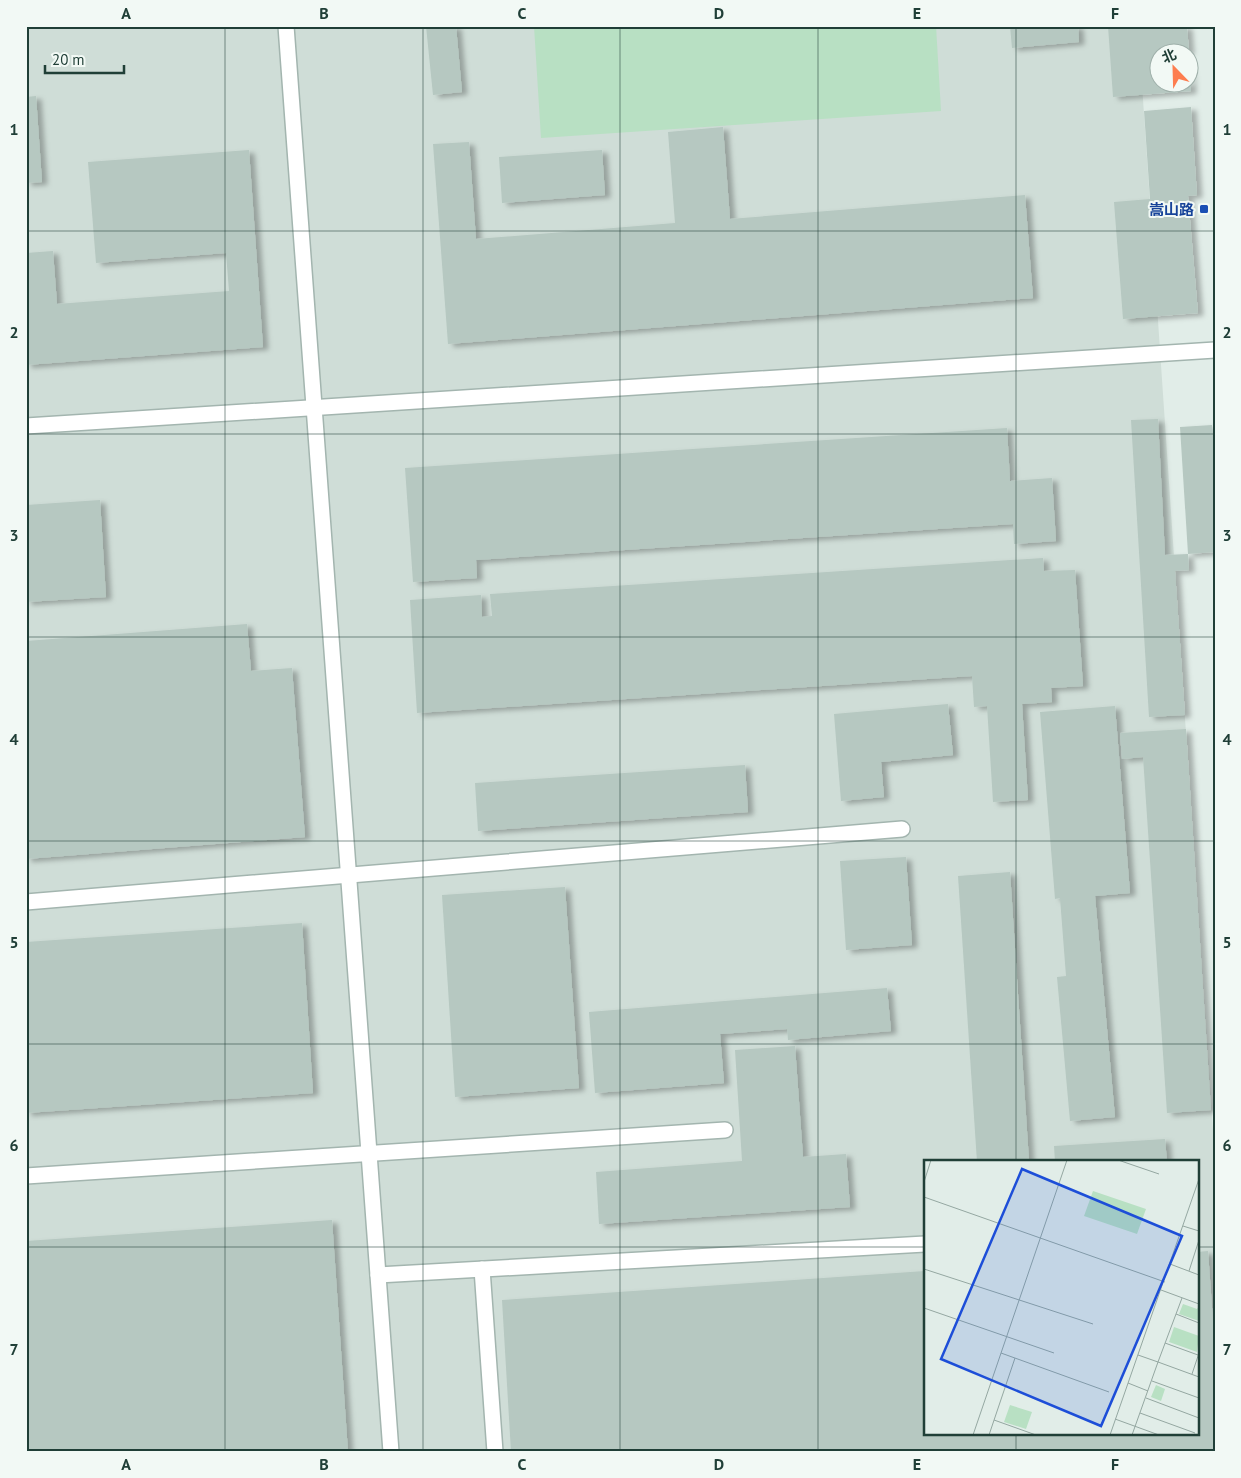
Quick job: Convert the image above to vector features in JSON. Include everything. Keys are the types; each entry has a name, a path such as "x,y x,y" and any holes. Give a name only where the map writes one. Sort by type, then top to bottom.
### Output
{"lane":[{"path":"286,26 391,1452"},
{"path":"26,426 1215,350"},
{"path":"26,902 902,829"},
{"path":"26,1176 725,1130"},
{"path":"378,1275 924,1244"},
{"path":"482,1268 495,1452"}],"shaded area":[{"path":"26,26 1138,26 1215,1160 1215,1452 26,1452"}],"green space":[{"path":"534,26 936,26 941,111 541,138"}],"building":[{"path":"426,26 456,26 462,92 433,95"},
{"path":"1010,26 1078,26 1079,42 1012,48"},
{"path":"1108,26 1187,26 1188,42 1148,42 1148,92 1178,92 1113,97"},
{"path":"36,96 42,182 26,183 26,97"},
{"path":"1191,107 1197,195 1188,196 1198,313 1123,319 1114,202 1150,199 1144,111"},
{"path":"723,127 730,219 1025,195 1033,298 448,344 433,144 469,142 476,239 675,223 668,132"},
{"path":"249,150 263,347 26,365 26,253 53,251 57,304 229,291 226,253 96,263 88,162"},
{"path":"602,150 605,195 502,203 499,157"},
{"path":"1158,419 1165,555 1188,554 1189,570 1175,571 1185,715 1149,717 1131,420"},
{"path":"1212,425 1215,460 1215,552 1188,554 1180,427"},
{"path":"1007,428 1010,481 1052,478 1056,541 1014,544 1013,524 476,560 477,578 413,582 405,468"},
{"path":"100,500 106,597 26,602 26,505"},
{"path":"1043,558 1044,571 1075,570 1083,686 1051,688 1052,702 1022,704 1028,800 993,802 987,706 974,707 972,676 417,713 410,600 481,595 482,617 492,616 490,594"},
{"path":"247,624 251,671 292,668 305,837 26,859 26,641"},
{"path":"948,704 953,755 881,762 884,797 841,801 834,714"},
{"path":"1115,706 1130,893 1095,896 1115,1117 1070,1121 1057,977 1066,976 1060,898 1055,899 1040,712"},
{"path":"1186,729 1211,1110 1167,1113 1143,757 1122,759 1120,733"},
{"path":"745,765 748,812 478,831 475,783"},
{"path":"906,857 912,945 846,950 840,861"},
{"path":"1010,872 1029,1160 977,1160 958,876"},
{"path":"565,887 579,1088 455,1097 442,895"},
{"path":"302,923 313,1093 26,1113 26,942"},
{"path":"887,988 891,1031 788,1040 787,1029 720,1034 724,1083 595,1093 589,1012"},
{"path":"795,1046 803,1157 846,1154 850,1207 599,1224 596,1172 742,1161 735,1050"},
{"path":"1165,1139 1167,1160 1055,1160 1054,1146"},
{"path":"332,1220 348,1452 26,1452 26,1241"},
{"path":"1208,1251 1215,1350 1215,1452 511,1452 502,1300 924,1271 924,1436 1198,1436 1198,1252"}],"place":[{"name":"嵩山路","path":"1204,209"}]}
